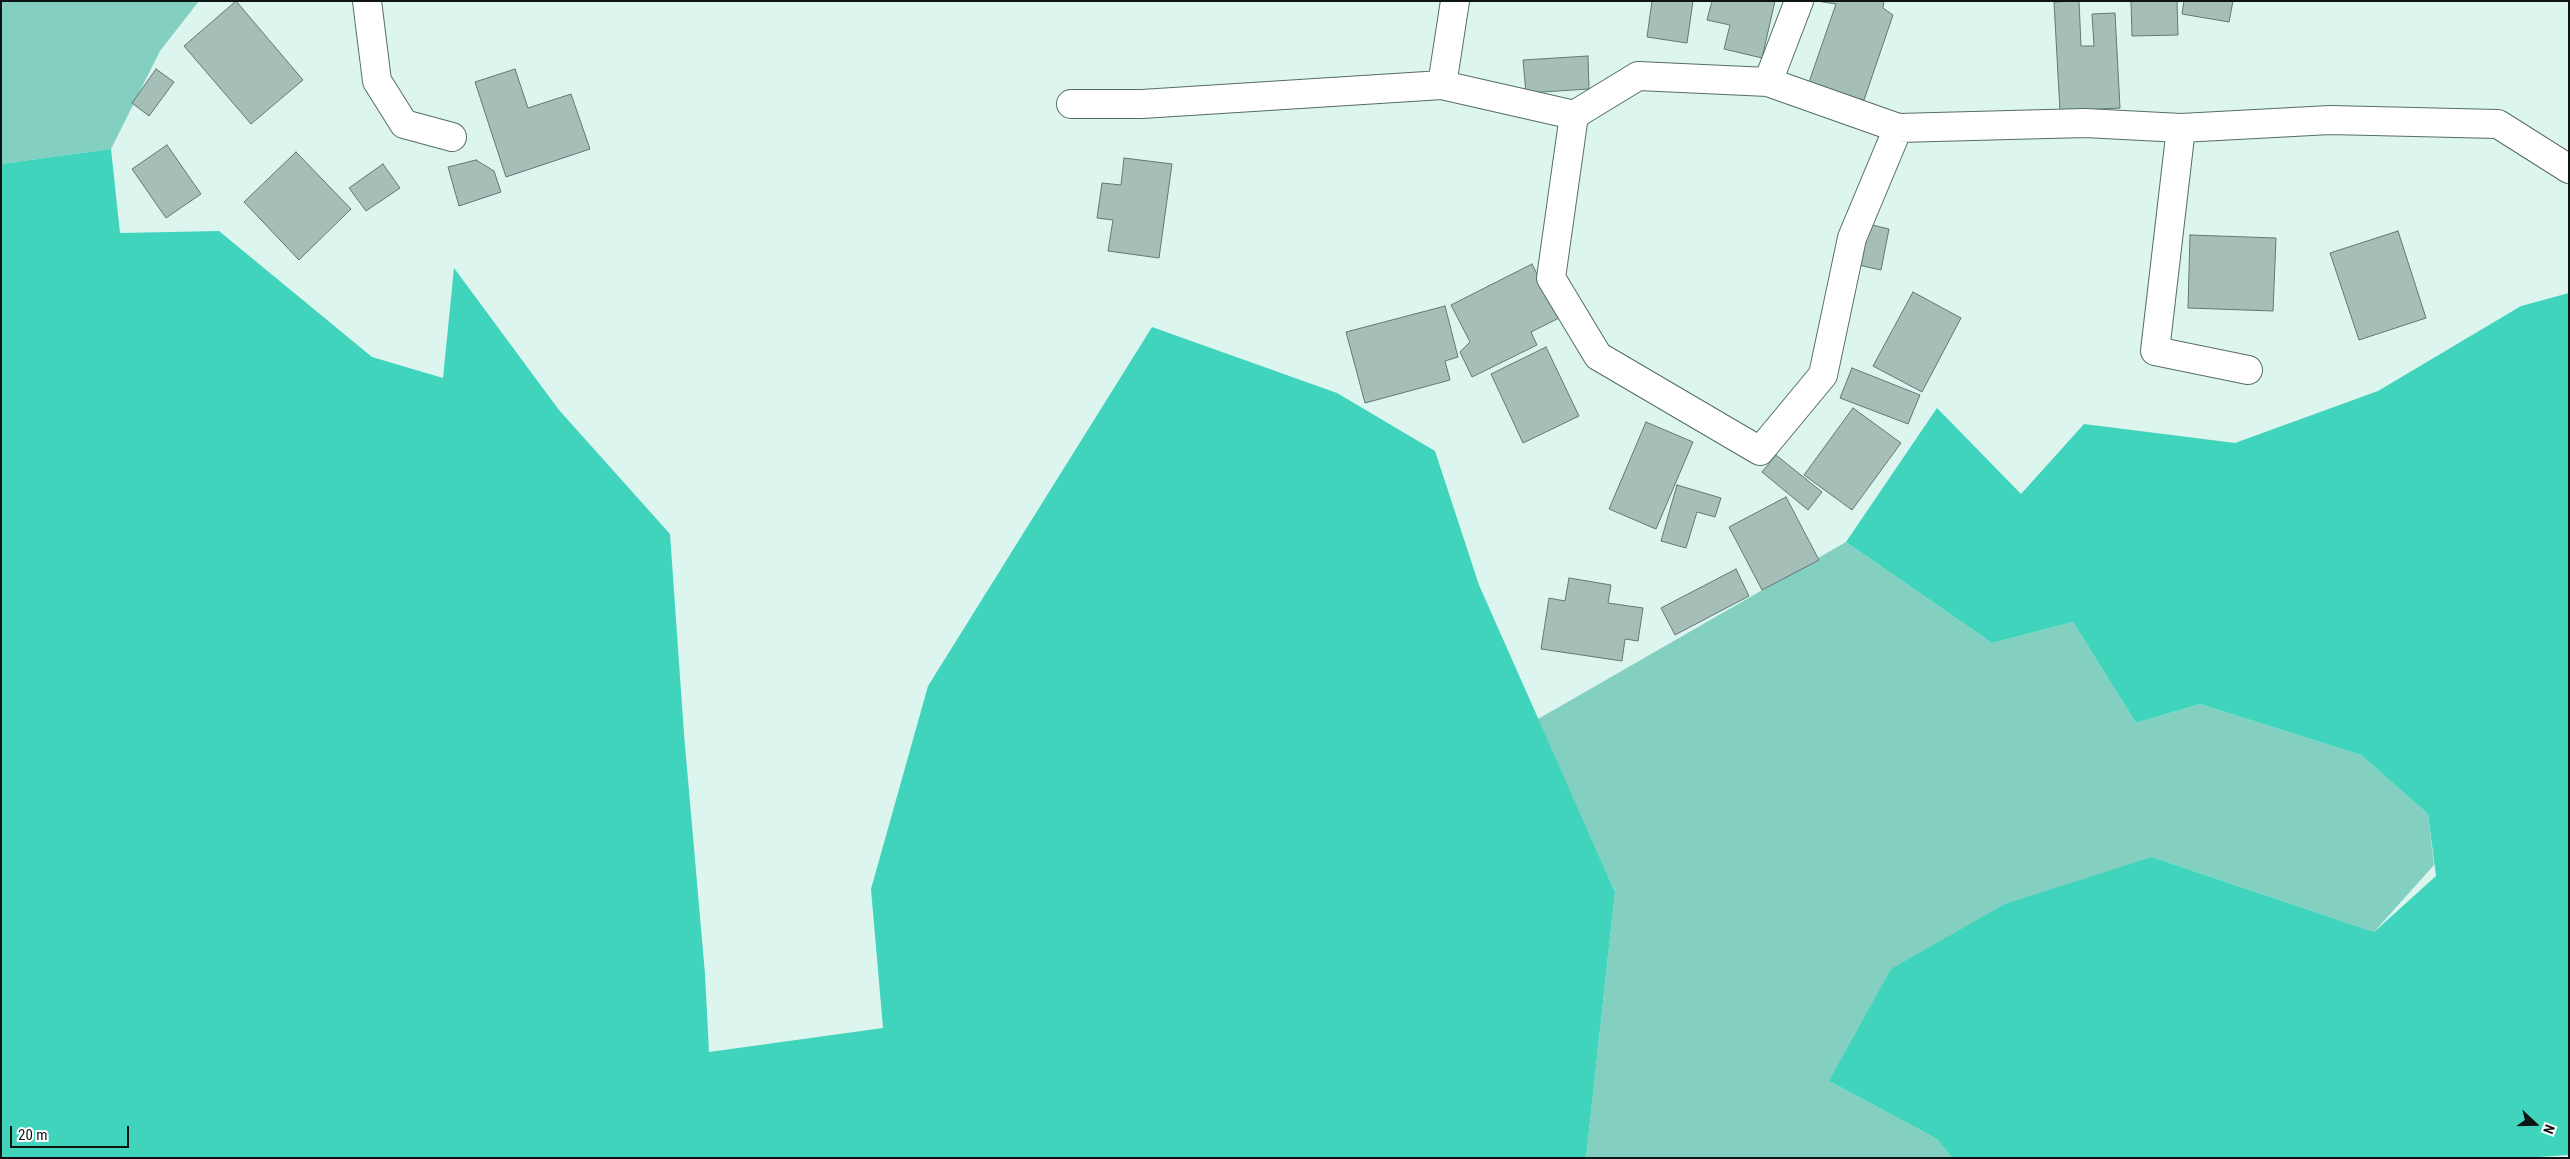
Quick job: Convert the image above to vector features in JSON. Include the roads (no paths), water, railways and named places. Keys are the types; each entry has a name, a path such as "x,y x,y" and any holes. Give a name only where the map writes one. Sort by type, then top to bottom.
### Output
{"street":[{"path":"367,1 377,81 404,124 452,137"},
{"path":"1442,85 1455,1"},
{"path":"1768,82 1799,1"},
{"path":"1071,104 1142,104 1442,85 1574,115 1638,76 1768,82 1898,128 2085,123 2181,128 2330,120 2498,124 2569,169"},
{"path":"1574,115 1551,278 1598,356 1760,451 1823,375 1852,238 1898,128"},
{"path":"2181,128 2155,352 2248,370"}]}
